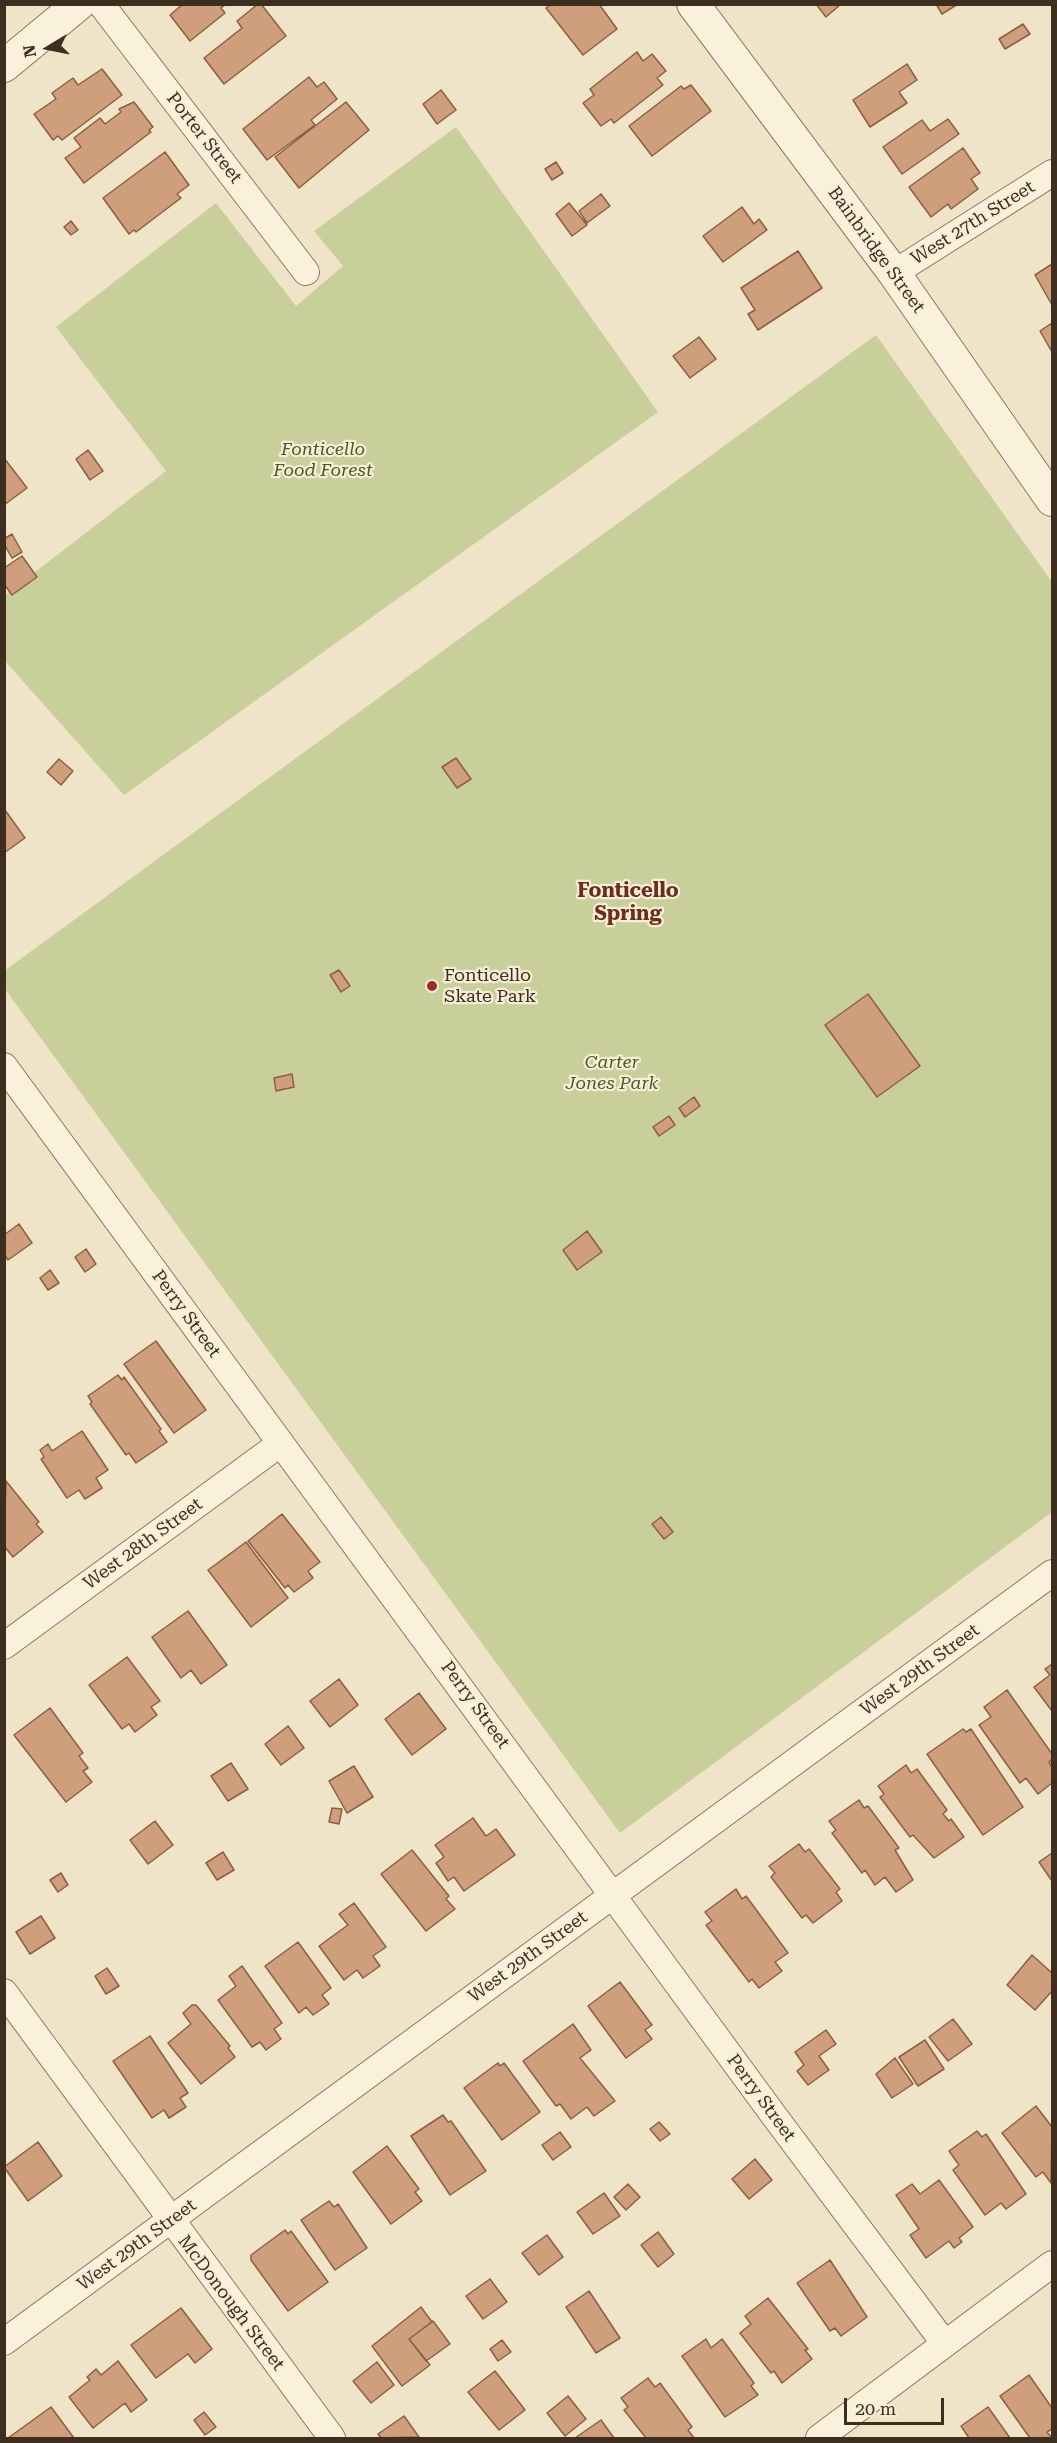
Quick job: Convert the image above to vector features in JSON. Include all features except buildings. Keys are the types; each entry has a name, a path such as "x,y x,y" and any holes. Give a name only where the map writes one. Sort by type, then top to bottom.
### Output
{"street":[{"path":"4,66 79,4"},
{"name":"Porter Street","path":"101,4 306,272"},
{"name":"Bainbridge Street","path":"693,4 894,273 1053,500"},
{"name":"West 27th Street","path":"894,273 1053,173"},
{"name":"Perry Street","path":"4,1065 945,2344"},
{"name":"West 28th Street","path":"4,1646 281,1443"},
{"name":"West 29th Street","path":"4,2342 1052,1574"},
{"name":"McDonough Street","path":"4,1992 332,2439"},
{"path":"819,2439 1053,2264"}],"green space":[{"name":"Fonticello Food Forest","path":"456,127 658,412 124,795 5,661 4,596 166,471 56,327 216,203 296,306 343,266 314,231"},
{"name":"Carter Jones Park","path":"876,335 1052,582 1052,1512 620,1833 5,989 4,971"}],"place":[{"name":"Fonticello Skate Park","path":"432,986"}],"district":[{"name":"Fonticello Spring","path":"628,902"}]}
